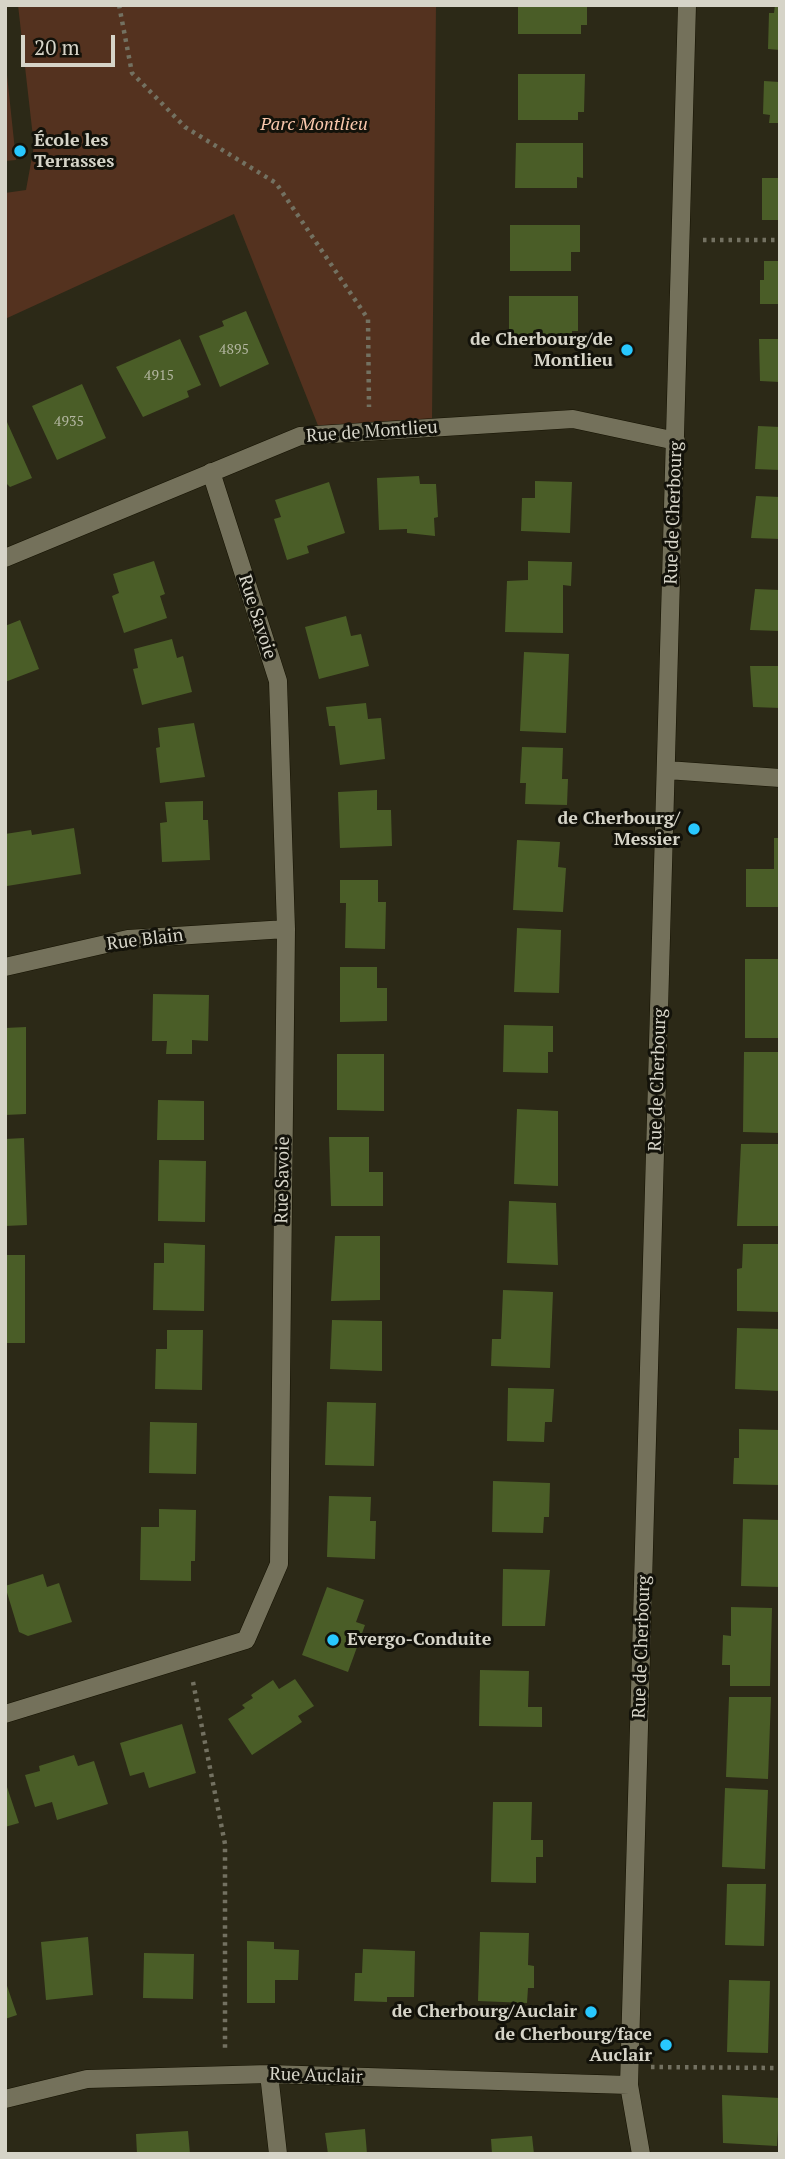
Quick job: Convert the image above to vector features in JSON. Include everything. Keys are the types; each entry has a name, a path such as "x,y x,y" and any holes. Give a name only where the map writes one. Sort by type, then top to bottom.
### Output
{"street":[{"name":"Rue de Cherbourg","path":"641,2154 629,2076 687,5"},
{"name":"Rue de Montlieu","path":"5,558 300,436 573,419 676,441"},
{"name":"Rue Savoie","path":"5,1714 246,1640 279,1564 286,929 278,681 211,472"},
{"path":"667,770 780,778"},
{"name":"Rue Blain","path":"5,967 128,939 286,929"},
{"path":"269,2074 278,2154"},
{"name":"Rue Auclair","path":"5,2099 87,2079 269,2074 629,2076"}],"path":[{"path":"119,5 132,73 185,127 276,183 368,319 369,432"},
{"path":"681,240 780,240"},
{"path":"188,1657 225,1844 225,2075"},
{"path":"629,2076 780,2068"}],"green space":[{"name":"Parc Montlieu","path":"18,5 436,5 432,419 319,428 234,214 5,319 5,193 26,190 34,146"},
{"path":"5,56 16,160 5,161"}],"building":[{"path":"518,5 587,5 587,25 581,25 581,34 518,34"},
{"path":"775,5 780,5 780,50 768,49 769,13 774,13"},
{"path":"518,74 585,74 584,112 578,112 578,120 518,120"},
{"path":"764,81 780,82 780,123 769,123 770,115 763,114"},
{"path":"516,143 583,143 583,178 577,177 577,188 515,188"},
{"path":"762,178 780,178 780,220 762,220"},
{"path":"510,225 580,225 580,252 571,252 571,271 510,271"},
{"path":"764,261 780,261 780,304 760,304 760,280 764,280"},
{"path":"509,296 578,296 578,331 572,331 572,341 509,342"},
{"path":"246,311 269,364 220,387 199,336 224,326 222,321"},
{"path":"180,339 201,385 187,391 189,397 143,417 116,367"},
{"path":"759,339 780,339 780,382 760,381"},
{"path":"82,384 106,438 57,460 32,406"},
{"path":"7,422 32,478 10,487 5,482"},
{"path":"758,426 780,427 780,470 755,469"},
{"path":"419,476 420,484 436,484 438,517 434,518 435,536 407,533 407,529 379,530 377,478"},
{"path":"535,481 572,482 570,533 521,531 522,498 535,498"},
{"path":"329,482 345,533 307,546 309,553 287,560 274,519 281,517 275,500"},
{"path":"756,496 780,497 780,539 751,538"},
{"path":"154,561 165,594 160,596 167,618 124,633 112,596 119,593 113,574"},
{"path":"528,561 572,562 571,586 563,585 563,633 505,632 507,581 528,580"},
{"path":"755,589 780,590 780,631 750,630"},
{"path":"346,616 351,636 361,634 369,666 319,679 305,627"},
{"path":"20,620 39,669 5,682 5,626"},
{"path":"172,639 177,658 183,656 192,692 142,705 133,669 138,668 134,649"},
{"path":"524,652 569,654 566,733 520,731"},
{"path":"750,666 780,666 780,708 753,707"},
{"path":"366,703 368,719 381,718 385,759 340,765 335,726 329,726 326,707"},
{"path":"194,723 205,777 160,783 156,748 160,747 158,728"},
{"path":"522,747 563,748 562,779 568,779 567,805 525,804 526,783 520,783"},
{"path":"377,790 377,810 391,810 392,846 340,848 338,792"},
{"path":"203,801 203,820 208,820 210,860 162,862 160,823 167,822 165,802"},
{"path":"74,828 81,874 7,886 5,834 31,830 32,835"},
{"path":"774,838 780,838 780,907 746,907 746,869 774,869"},
{"path":"517,840 560,842 558,867 566,868 563,912 513,910"},
{"path":"340,880 378,880 378,902 386,902 385,949 345,948 346,903 340,903"},
{"path":"517,928 561,930 559,993 514,992"},
{"path":"745,959 780,959 780,1038 745,1038"},
{"path":"340,967 377,967 377,988 387,988 387,1021 340,1022"},
{"path":"153,994 209,995 208,1041 192,1040 192,1054 166,1054 167,1041 152,1041"},
{"path":"504,1025 553,1026 553,1052 548,1052 548,1073 503,1072"},
{"path":"26,1027 26,1114 5,1115 5,1028"},
{"path":"744,1052 780,1052 780,1133 743,1132"},
{"path":"337,1054 384,1054 384,1111 337,1110"},
{"path":"158,1100 204,1101 204,1140 157,1140"},
{"path":"517,1109 558,1111 558,1186 514,1184"},
{"path":"329,1137 369,1137 369,1172 383,1172 383,1206 331,1206"},
{"path":"24,1138 27,1225 5,1226 5,1139"},
{"path":"741,1144 780,1144 780,1226 737,1226"},
{"path":"159,1160 206,1161 205,1222 158,1221"},
{"path":"509,1201 556,1203 558,1265 507,1263"},
{"path":"335,1236 380,1236 380,1300 331,1301"},
{"path":"164,1243 205,1245 204,1311 153,1310 154,1263 164,1263"},
{"path":"743,1244 780,1244 780,1312 737,1311 737,1269 742,1268"},
{"path":"5,1255 25,1255 25,1343 5,1343"},
{"path":"503,1290 553,1292 550,1368 491,1366 492,1339 501,1339"},
{"path":"332,1320 382,1321 382,1371 330,1369"},
{"path":"737,1328 780,1329 780,1391 735,1389"},
{"path":"167,1330 203,1330 202,1390 155,1389 156,1349 167,1349"},
{"path":"508,1388 554,1389 552,1422 545,1422 544,1442 507,1441"},
{"path":"327,1402 376,1403 374,1466 325,1465"},
{"path":"150,1422 197,1423 196,1474 149,1473"},
{"path":"739,1429 780,1430 780,1485 733,1484 734,1458 739,1458"},
{"path":"493,1481 550,1483 549,1517 544,1517 543,1533 492,1532"},
{"path":"329,1496 371,1497 370,1521 376,1521 375,1559 327,1557"},
{"path":"159,1509 196,1510 195,1561 191,1561 191,1581 140,1580 141,1527 159,1527"},
{"path":"743,1519 780,1520 780,1587 741,1586"},
{"path":"503,1569 550,1570 545,1626 502,1626"},
{"path":"43,1574 47,1587 59,1583 72,1622 28,1636 19,1632 5,1586"},
{"name":"Evergo-Conduite","path":"327,1587 364,1600 356,1622 365,1625 348,1672 302,1655"},
{"path":"731,1607 772,1608 770,1686 730,1686 730,1665 722,1665 723,1635 731,1636"},
{"path":"480,1670 529,1671 528,1707 542,1707 542,1727 479,1726"},
{"path":"295,1679 314,1706 298,1716 302,1722 252,1755 228,1719 245,1708 242,1705 253,1698 251,1695 273,1680 279,1689"},
{"path":"729,1697 771,1697 768,1779 726,1777"},
{"path":"182,1724 196,1773 149,1788 144,1772 130,1776 120,1743"},
{"path":"74,1755 78,1766 94,1761 108,1804 57,1820 52,1802 35,1807 25,1775 40,1771 39,1766"},
{"path":"5,1781 19,1823 5,1827"},
{"path":"725,1788 768,1790 765,1869 722,1867"},
{"path":"493,1802 532,1802 531,1840 543,1840 543,1857 536,1857 536,1883 491,1882"},
{"path":"727,1884 766,1884 764,1946 725,1945"},
{"path":"480,1932 529,1933 528,1965 534,1966 534,1988 528,1988 527,2003 478,2001"},
{"path":"88,1937 93,1995 46,2000 41,1942"},
{"path":"247,1941 274,1942 274,1949 299,1950 298,1980 275,1980 275,2003 247,2003"},
{"path":"363,1949 415,1951 414,1997 387,1997 387,2002 354,2001 355,1973 362,1973"},
{"path":"144,1953 194,1954 193,1999 143,1998"},
{"path":"5,1980 17,2015 5,2019"},
{"path":"729,1980 770,1981 768,2053 727,2052"},
{"path":"722,2095 780,2098 777,2146 723,2143"},
{"path":"365,2129 367,2154 328,2154 325,2133"},
{"path":"188,2131 190,2154 137,2154 136,2134"},
{"path":"532,2136 534,2154 492,2154 491,2139"}],"place":[{"name":"École les Terrasses","path":"20,151"},
{"name":"de Cherbourg/de Montlieu","path":"627,350"},
{"name":"de Cherbourg/ Messier","path":"694,829"},
{"name":"Evergo-Conduite","path":"333,1640"},
{"name":"de Cherbourg/Auclair","path":"591,2012"},
{"name":"de Cherbourg/face Auclair","path":"666,2045"}]}
